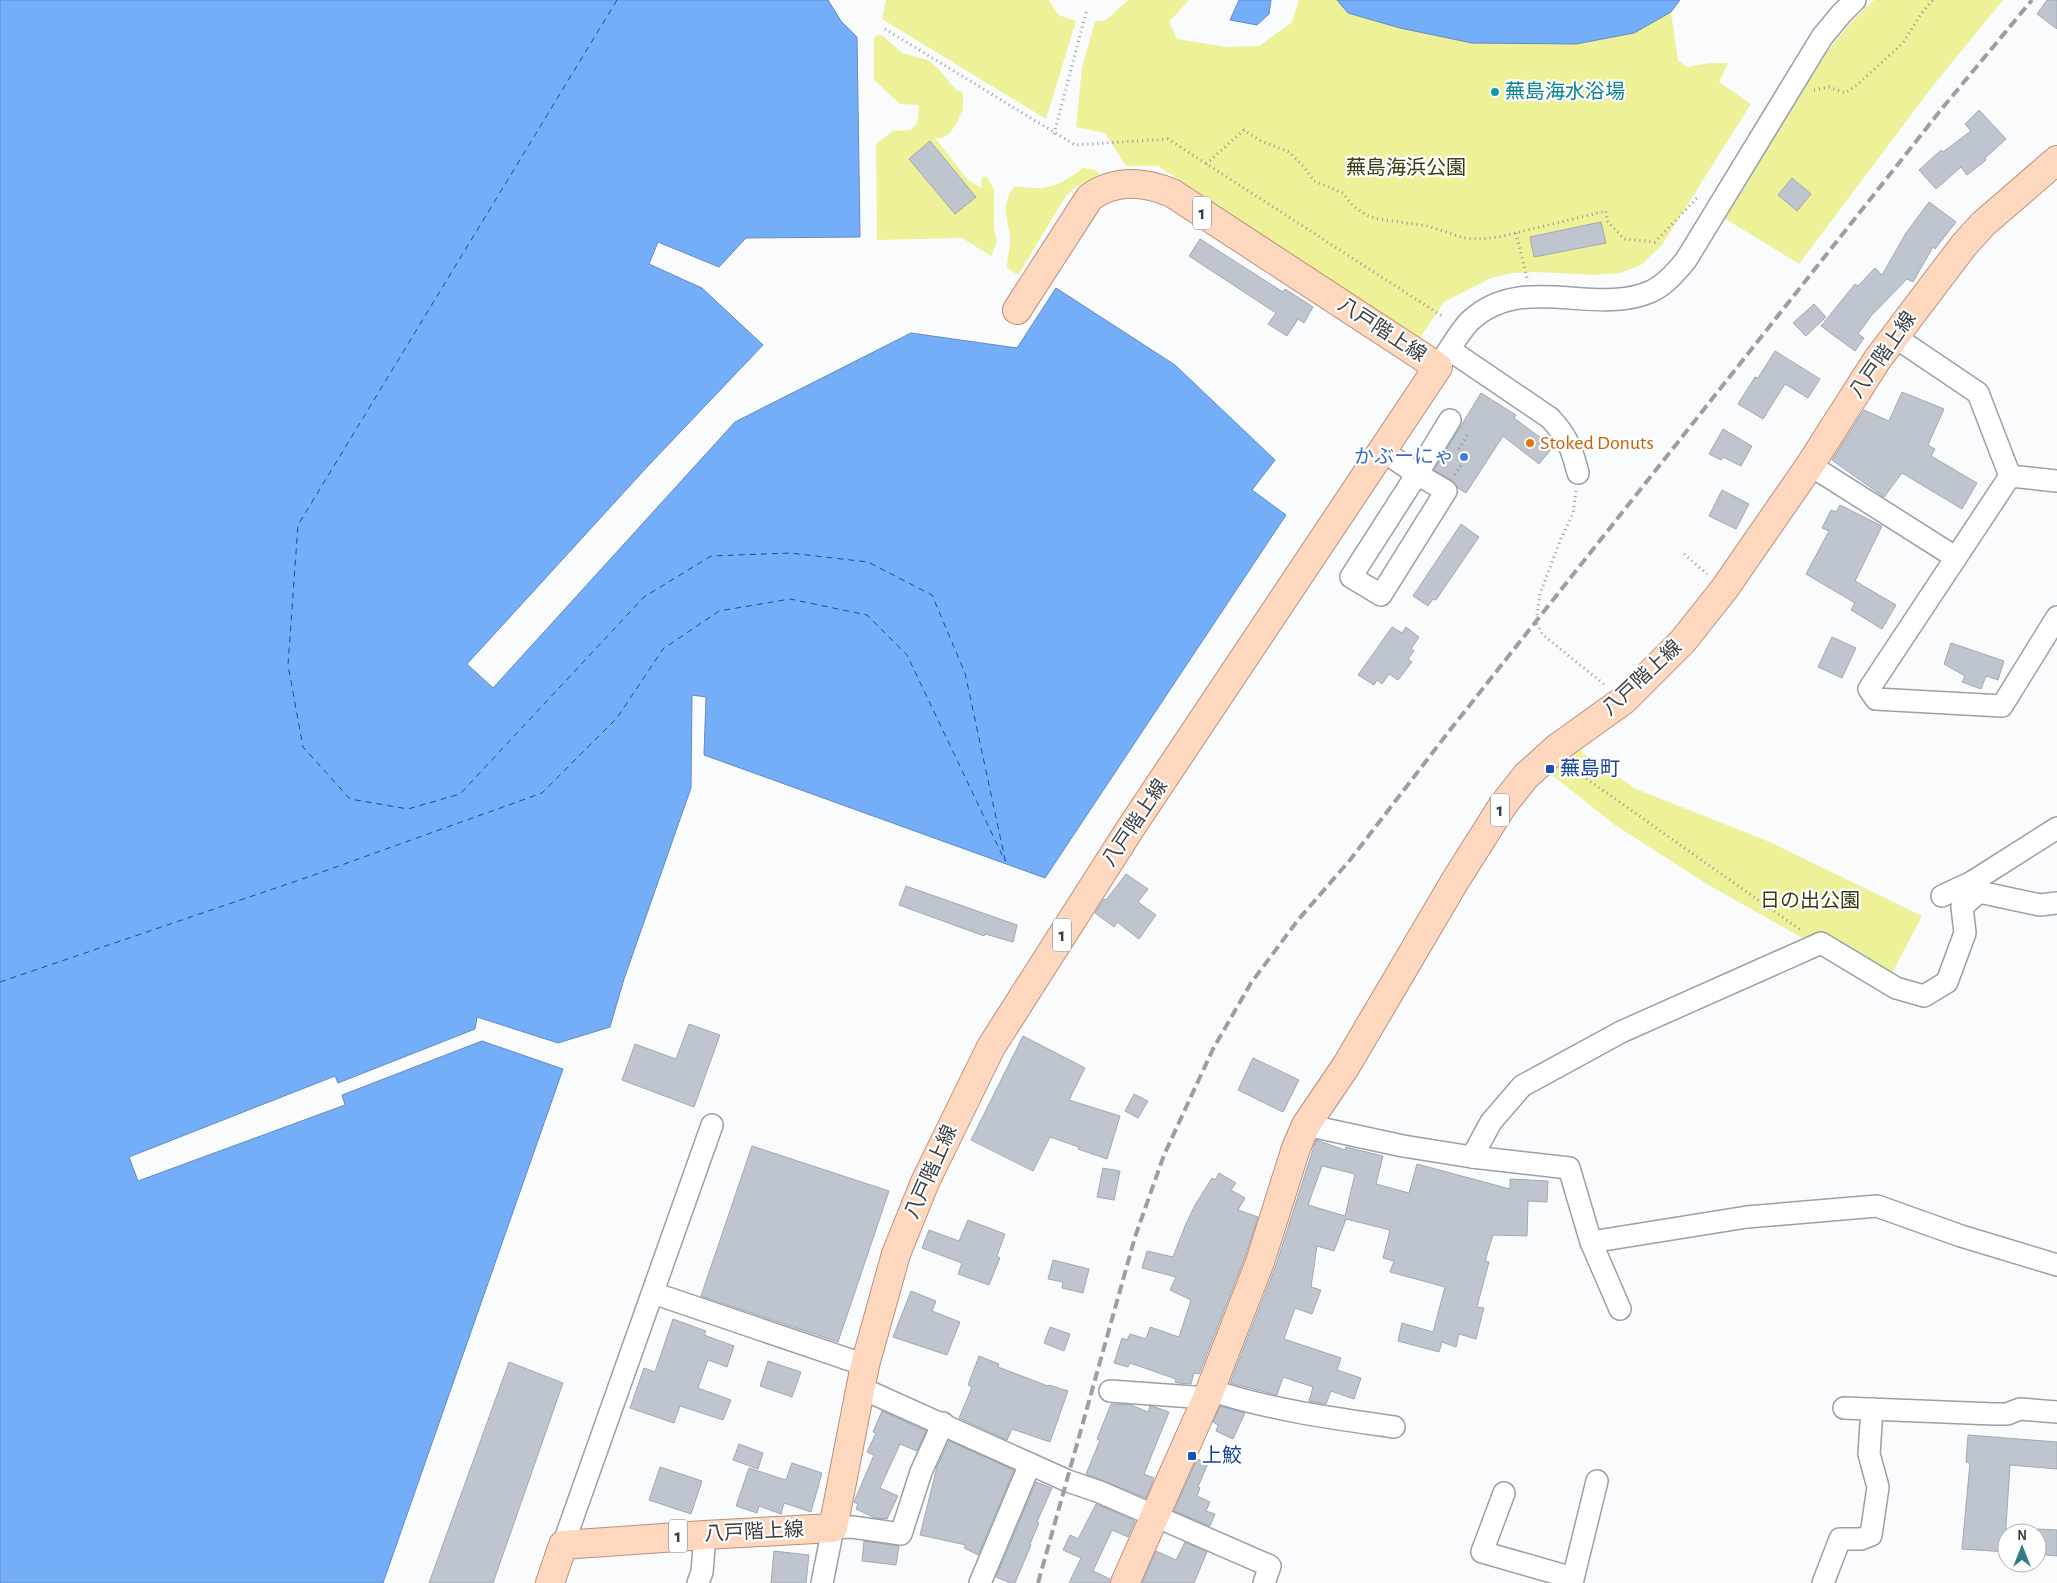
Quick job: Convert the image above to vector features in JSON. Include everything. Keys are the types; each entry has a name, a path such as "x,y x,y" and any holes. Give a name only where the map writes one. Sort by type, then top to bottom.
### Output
{"main road":[{"name":"八戸階上線","path":"1125,1583 1208,1394 1260,1262 1296,1148 1306,1125 1346,1066 1455,881 1503,806 1526,776 1551,753 1624,700 1682,641 1725,588 1810,465 1877,360 1964,245 1982,224 2057,160"},
{"name":"八戸階上線","path":"563,1545 705,1534 833,1528 863,1376 896,1254 925,1182 991,1047 1130,829 1444,358 1172,193 1141,183 1112,185 1090,197 1017,310"},
{"path":"550,1583 563,1545"}],"street":[{"path":"1578,473 1573,452 1564,433 1550,418 1444,358 1470,320 1499,303 1520,297 1549,296 1614,300 1653,291 1668,280 1686,260 1822,38 1855,0"},
{"path":"1894,337 1978,394 2010,476"},
{"path":"1383,451 1417,474 1446,491 1381,595 1351,577 1417,474 1445,429"},
{"path":"1810,465 1955,557"},
{"path":"2010,476 2057,481"},
{"path":"2010,476 1869,688 1876,699 2002,706 2057,617"},
{"path":"1942,896 1975,887 2057,828"},
{"path":"1472,1157 1490,1122 1522,1086 1621,1032 1821,944 1896,988 1924,996 1947,982 1966,933 1962,907 1975,887"},
{"path":"1975,887 2040,905 2057,903"},
{"path":"563,1545 712,1125"},
{"path":"1306,1125 1403,1146 1472,1157 1569,1168 1591,1242 1620,1309"},
{"path":"1591,1242 1747,1218 1878,1206 1961,1236 2057,1265"},
{"path":"653,1293 863,1376 943,1424 1068,1481 1100,1492 1270,1566 1264,1583"},
{"path":"1110,1391 1208,1394 1299,1413 1394,1427"},
{"path":"1844,1408 1994,1414 2007,1414 2020,1409 2057,1412"},
{"path":"1824,1583 1824,1577 1840,1539 1861,1539 1871,1535 1878,1487 1869,1454 1872,1409"},
{"path":"822,1583 833,1528 852,1527 901,1534 921,1472 943,1424"},
{"path":"980,1583 1030,1464"},
{"path":"1504,1493 1482,1552 1573,1580 1597,1482"},
{"path":"698,1583 702,1572 705,1534"}],"path":[{"path":"1808,95 1812,90 1820,87 1829,87 1845,93 1858,85 1903,43 1921,14 1933,0"},
{"path":"1054,134 1087,9"},
{"path":"885,29 1054,134 1075,145 1168,139 1442,316"},
{"path":"1206,164 1244,130 1260,140 1289,152 1304,167 1314,181 1343,193 1352,205 1366,215 1395,222 1428,226 1464,238 1479,239 1516,233 1606,211 1607,221 1624,239 1655,242 1698,198 1708,200"},
{"path":"1516,233 1527,281"},
{"path":"1445,429 1459,449 1468,454 1446,491"},
{"path":"1459,449 1470,432"},
{"path":"1578,473 1573,513 1540,594 1536,622 1542,634 1585,671 1624,700"},
{"path":"1684,554 1725,588"},
{"path":"1551,753 1785,921 1821,944"}],"green space":[{"path":"886,0 1049,0 1058,15 1076,21 1046,119 882,19"},
{"name":"蕪島海浜公園","path":"1128,0 1189,0 1169,22 1177,39 1226,47 1259,46 1292,22 1299,0 1337,0 1348,13 1400,28 1472,43 1577,44 1634,33 1671,12 1678,61 1688,67 1709,63 1728,63 1719,82 1751,104 1662,245 1641,265 1620,273 1596,275 1535,272 1512,273 1491,278 1444,302 1419,339 1158,166 1126,166 1105,133 1076,127 1082,68 1095,21 1106,20"},
{"path":"1874,0 2003,0 1932,87 1799,264 1724,218 1827,52 1852,21"},
{"path":"877,35 882,35 902,53 928,60 938,68 956,90 963,92 963,109 956,124 950,133 942,138 935,138 968,180 982,188 981,182 983,177 987,177 994,190 994,229 997,241 991,256 962,238 877,240 876,144 893,131 910,130 916,125 919,105 900,104 874,80 874,38"},
{"path":"1083,168 1096,170 1100,174 1077,186 1066,196 1018,275 1007,268 1010,240 1006,207 1009,194 1014,187 1047,187 1066,180"},
{"name":"日の出公園","path":"1574,747 1636,789 1770,842 1922,916 1890,977 1811,943 1707,884 1615,825 1547,771"}],"water":[{"path":"0,0 828,0 841,21 857,37 860,237 746,238 719,267 658,242 649,264 702,288 763,345 647,467 467,664 493,688 735,422 911,333 1017,348 1056,288 1175,365 1275,460 1252,490 1286,515 1045,878 704,755 706,697 692,695 691,788 624,979 610,1027 558,1043 477,1017 475,1029 338,1083 335,1076 129,1157 138,1181 345,1105 342,1095 482,1041 563,1069 383,1583 0,1583"},
{"path":"1239,0 1271,0 1269,14 1257,25 1230,20"},
{"path":"1337,0 1680,0 1671,12 1634,33 1576,44 1472,43 1400,28 1348,13"}],"building":[{"path":"2047,0 2057,0 2057,29 2037,14"},
{"path":"1979,110 2006,139 1985,158 1986,160 1967,175 1961,167 1936,189 1919,170 1941,150 1943,152 1971,131 1965,124"},
{"path":"930,141 976,197 955,214 909,159"},
{"path":"1792,178 1811,194 1797,211 1778,195"},
{"path":"1929,202 1956,222 1935,249 1933,247 1913,282 1907,279 1871,316 1858,334 1864,338 1855,351 1821,326 1855,284 1858,286 1875,268 1882,275 1906,233"},
{"path":"1601,222 1606,243 1534,257 1530,237"},
{"path":"1200,239 1283,292 1285,289 1313,307 1304,323 1298,319 1287,336 1268,324 1276,313 1189,256"},
{"path":"1814,304 1826,317 1806,336 1793,323"},
{"path":"1775,351 1820,379 1808,398 1785,384 1763,419 1738,404 1755,377 1758,378"},
{"path":"1902,392 1944,409 1928,445 1935,449 1931,456 1977,483 1962,509 1902,473 1884,497 1832,460 1864,410 1889,421"},
{"path":"1481,393 1516,415 1514,418 1553,447 1539,464 1503,436 1466,493 1458,488 1452,480 1434,470"},
{"path":"1723,429 1752,446 1741,466 1723,457 1721,460 1709,454"},
{"path":"1722,490 1749,504 1736,529 1709,516"},
{"path":"1840,505 1882,526 1855,581 1896,605 1882,629 1851,610 1855,603 1806,574 1829,531 1822,528 1831,510 1836,512"},
{"path":"1461,524 1479,537 1436,600 1433,599 1428,606 1413,596"},
{"path":"1392,627 1402,633 1406,627 1419,637 1411,649 1414,651 1408,659 1412,662 1398,680 1389,674 1382,684 1377,680 1374,685 1358,675"},
{"path":"1832,637 1856,648 1842,678 1818,667"},
{"path":"1951,643 2004,661 1998,680 1986,676 1981,689 1962,682 1965,676 1944,664"},
{"path":"1126,874 1148,889 1138,902 1156,915 1139,939 1117,922 1114,927 1095,913 1104,899 1106,900"},
{"path":"906,886 1017,925 1013,942 985,934 984,936 899,905"},
{"path":"689,1024 720,1035 694,1107 622,1080 635,1044 676,1059"},
{"path":"1023,1036 1085,1068 1069,1100 1120,1116 1107,1159 1050,1137 1033,1171 971,1140"},
{"path":"1253,1058 1299,1080 1283,1112 1238,1090"},
{"path":"1134,1094 1148,1101 1138,1118 1125,1111"},
{"path":"1316,1140 1345,1150 1346,1147 1383,1156 1376,1184 1409,1193 1417,1164 1510,1189 1510,1179 1548,1181 1547,1202 1528,1201 1527,1236 1493,1235 1485,1261 1489,1262 1477,1307 1484,1308 1476,1339 1459,1334 1456,1347 1442,1342 1439,1352 1398,1341 1402,1323 1433,1332 1445,1287 1390,1272 1394,1261 1383,1258 1390,1230 1346,1219 1334,1251 1317,1246 1311,1287 1321,1290 1312,1314 1295,1308 1284,1339 1341,1358 1337,1370 1361,1378 1354,1399 1331,1391 1326,1404 1309,1401 1313,1387 1283,1377 1277,1395 1230,1383 1275,1268","holes":["1322,1166 1355,1174 1345,1216 1308,1205"]},
{"path":"752,1146 889,1191 838,1342 701,1296"},
{"path":"1103,1168 1120,1171 1114,1200 1097,1197"},
{"path":"1219,1173 1236,1183 1231,1190 1245,1198 1238,1210 1258,1217 1245,1257 1199,1374 1194,1373 1191,1384 1178,1383 1175,1382 1176,1379 1130,1363 1128,1367 1114,1363 1122,1338 1127,1340 1130,1334 1146,1339 1150,1327 1179,1337 1191,1300 1170,1290 1176,1277 1142,1268 1147,1251 1173,1257 1195,1205 1212,1178 1215,1180"},
{"path":"968,1220 1005,1234 997,1256 1000,1258 989,1285 958,1274 962,1263 922,1248 929,1230 959,1241"},
{"path":"1053,1260 1089,1269 1083,1293 1062,1288 1063,1282 1048,1279"},
{"path":"911,1291 936,1301 932,1311 960,1322 947,1355 893,1337"},
{"path":"673,1319 706,1331 704,1335 734,1346 727,1367 708,1360 698,1388 731,1400 723,1420 680,1406 674,1423 630,1408 644,1368 655,1372"},
{"path":"1050,1327 1070,1334 1064,1351 1044,1343"},
{"path":"979,1356 999,1364 998,1367 1048,1386 1068,1391 1050,1442 1012,1429 1007,1440 959,1418 972,1387 968,1385"},
{"path":"768,1361 801,1372 792,1397 760,1386"},
{"path":"509,1362 563,1383 493,1583 429,1583"},
{"path":"1111,1404 1131,1405 1148,1412 1150,1406 1169,1412 1144,1474 1154,1478 1146,1498 1086,1474 1100,1440 1097,1439"},
{"path":"1220,1406 1245,1413 1233,1439 1216,1431 1218,1425 1213,1422"},
{"path":"882,1411 926,1431 917,1451 900,1444 880,1488 898,1496 887,1519 875,1518 856,1509 858,1504 854,1502 874,1455 867,1452 876,1433 873,1432"},
{"path":"1968,1435 2057,1442 2057,1469 2010,1465 2006,1523 1997,1523 1997,1551 1962,1549 1970,1463 1966,1462"},
{"path":"949,1441 1014,1470 978,1555 964,1548 966,1545 920,1535 937,1467"},
{"path":"739,1444 763,1453 758,1469 733,1460"},
{"path":"1197,1459 1208,1463 1198,1487 1200,1488 1197,1496 1210,1502 1206,1511 1215,1514 1210,1526 1174,1511"},
{"path":"792,1463 822,1473 811,1512 784,1503 781,1514 759,1506 757,1513 736,1506 749,1468 786,1480"},
{"path":"660,1467 702,1481 691,1514 649,1500"},
{"path":"1036,1482 1052,1488 1037,1522 1039,1523 1015,1583 1010,1583 996,1577"},
{"path":"1096,1504 1135,1521 1128,1537 1112,1530 1093,1571 1110,1579 1110,1583 1069,1583 1081,1558 1063,1550 1070,1535 1078,1539"},
{"path":"2047,1530 2057,1530 2057,1556 2047,1555"},
{"path":"864,1541 899,1546 896,1565 862,1561"},
{"path":"1185,1542 1207,1552 1194,1583 1142,1583 1156,1551 1176,1560"},
{"path":"774,1551 809,1555 806,1583 771,1583"}],"ferry route":[{"path":"617,0 298,525 288,665 303,747 350,799 408,809 460,794 644,597 711,556 790,553 868,562 932,595 965,673 1006,864"},
{"path":"0,982 311,876 542,793 617,718 663,649 719,611 790,599 867,615 907,655 1005,861"}],"railway":[{"path":"1038,1583 1135,1237 1164,1155 1213,1049 1251,983 1298,920 1350,860 1450,730 1944,106 2032,0"}],"place":[{"name":"蕪島海水浴場","path":"1495,92"},
{"name":"Stoked Donuts","path":"1530,443"},
{"name":"かぶーにゃ","path":"1464,457"},
{"name":"蕪島町","path":"1550,769"},
{"name":"上鮫","path":"1192,1456"}]}
